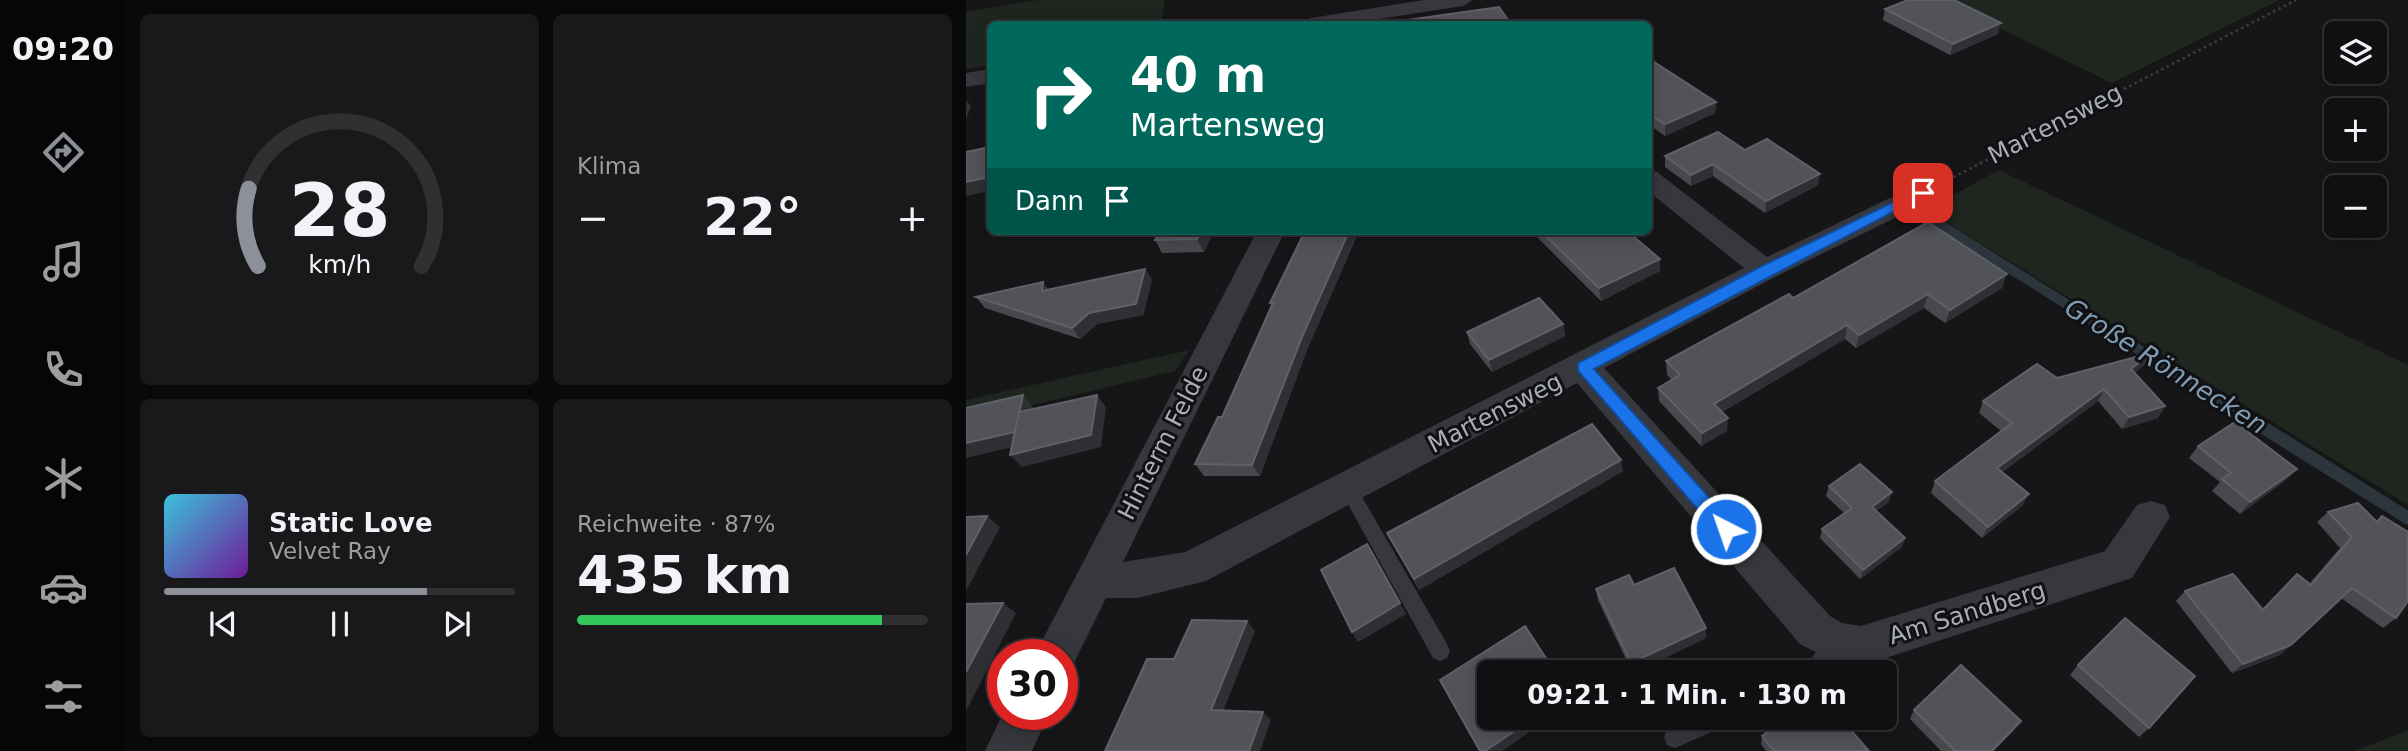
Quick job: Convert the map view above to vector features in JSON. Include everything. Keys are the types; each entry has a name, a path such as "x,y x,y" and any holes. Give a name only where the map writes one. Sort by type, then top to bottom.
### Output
{"street":[{"path":"1352,21 1380,19 1463,0"},
{"path":"966,80 987,76"},
{"path":"1652,181 1765,270"},
{"name":"Martensweg","path":"1093,580 1138,580 1192,568 1765,270 1923,193"},
{"name":"Hinterm Felde","path":"1064,639 1269,235"},
{"name":"Am Sandberg","path":"1583,367 1815,630 1824,657 2118,565 2151,517"},
{"path":"1008,751 1018,730"}],"lane":[{"path":"1348,488 1440,651"},
{"path":"1675,737 1690,730"}],"path":[{"name":"Martensweg","path":"1923,193 2297,0"}],"shaded area":[{"path":"1038,0 1165,0 1162,21 987,21 987,66 966,69 966,12"},
{"path":"1942,0 2279,0 2112,83"},
{"path":"1999,170 2408,365 2408,505 1926,210"},
{"path":"1189,350 1175,371 966,421 966,400"},
{"path":"2408,731 2408,751 2353,751"}],"building":[{"path":"1908,0 1954,0 2001,23 1953,44 1885,9"},
{"path":"1499,7 1509,21 1400,21"},
{"path":"1652,61 1716,102 1665,124 1652,116"},
{"path":"1718,132 1745,150 1767,139 1820,174 1766,201 1713,164 1691,175 1665,156"},
{"path":"987,148 987,178 966,182 966,152"},
{"path":"1928,222 2007,274 1950,310 1928,294 1859,335 1847,325 1714,404 1728,418 1702,433 1658,388 1680,375 1666,361 1789,294 1793,298"},
{"path":"1158,235 1200,235 1197,239 1155,240"},
{"path":"1303,235 1347,235 1302,337 1252,465 1195,464 1218,417 1222,417 1273,303 1270,303"},
{"path":"1545,235 1632,235 1660,259 1599,288"},
{"path":"1145,269 1136,304 1089,313 1072,328 976,297 1043,282 1042,291"},
{"path":"1539,298 1563,324 1489,360 1467,332"},
{"path":"2151,353 2131,369 2165,406 2129,417 2104,389 1997,468 2029,494 1988,527 1935,481 2012,423 1983,401 2037,364 2057,378"},
{"path":"1023,395 1015,432 966,443 966,408"},
{"path":"1097,395 1091,435 1010,455 1019,412"},
{"path":"2235,422 2297,469 2250,502 2222,479 2231,473 2198,446"},
{"path":"1592,424 1621,460 1414,579 1387,533"},
{"path":"1860,464 1892,492 1872,507 1905,538 1863,570 1822,529 1852,508 1829,486"},
{"path":"2358,503 2377,522 2382,516 2408,532 2408,601 2396,618 2352,588 2291,645 2243,664 2185,591 2233,574 2263,610 2297,574 2311,585 2352,537 2328,512"},
{"path":"987,516 966,555 966,517"},
{"path":"1367,544 1400,603 1352,632 1321,570"},
{"path":"1674,568 1706,628 1637,660 1630,660 1596,589 1629,575 1634,585"},
{"path":"1003,603 966,672 966,604"},
{"path":"2125,618 2195,676 2149,728 2078,665"},
{"path":"1192,620 1247,621 1211,710 1263,712 1249,751 1105,751 1147,659 1174,659"},
{"path":"1525,626 1547,660 1477,660 1477,730 1516,730 1485,751 1480,751 1440,680"},
{"path":"1961,665 2021,721 1992,751 1955,751 1914,710"},
{"path":"1770,730 1851,730 1869,751 1774,751 1762,736"}],"waterway":[{"name":"Große Rönnecken","path":"1923,214 2267,430"},
{"name":"Große Rönnecken","path":"2264,428 2408,518"}],"route":[{"path":"1726,529 1583,367 1765,270 1923,193"}]}
